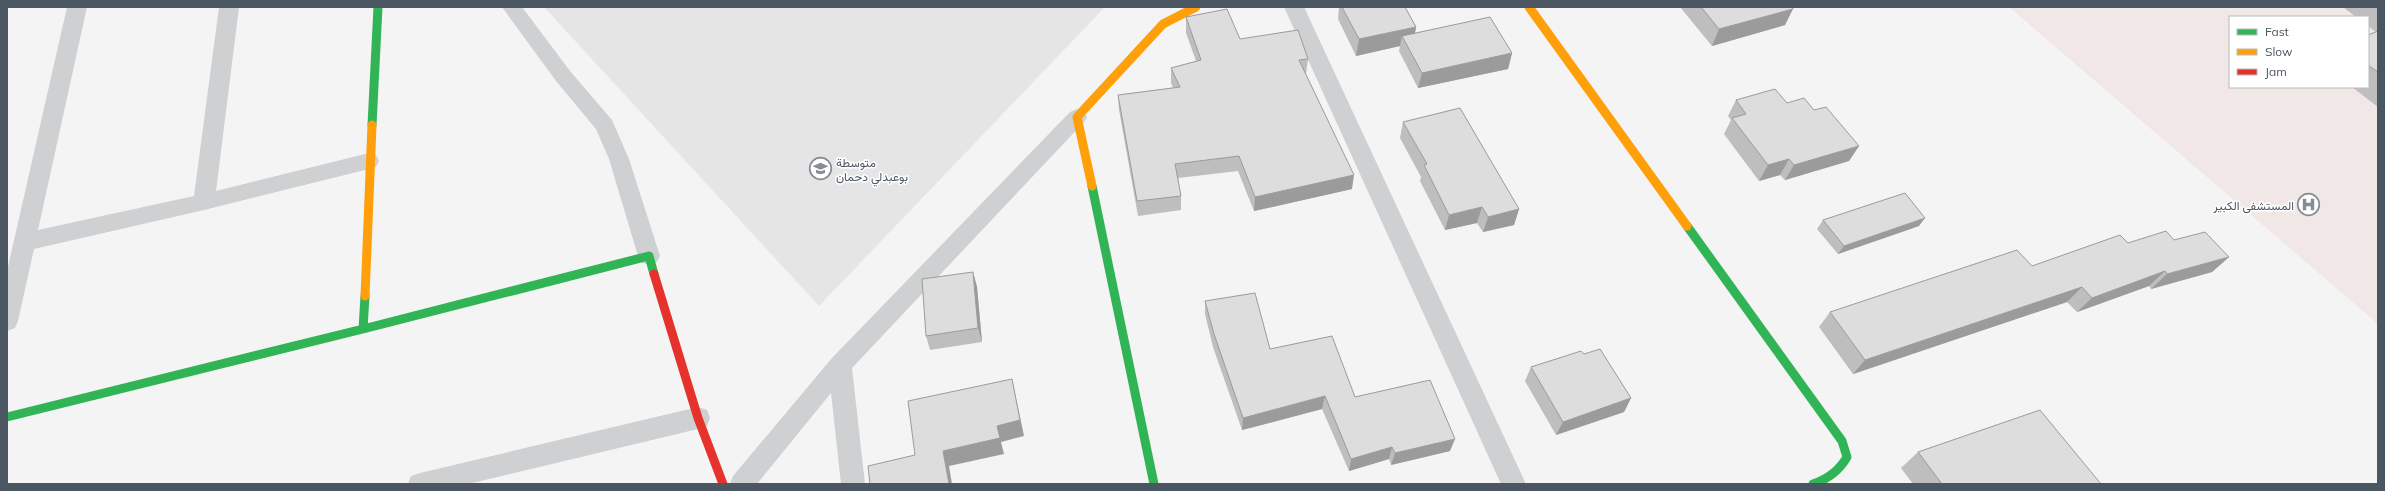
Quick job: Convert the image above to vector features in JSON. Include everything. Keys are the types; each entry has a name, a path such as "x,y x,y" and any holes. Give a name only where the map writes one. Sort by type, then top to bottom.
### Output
{"street":[{"path":"7,321 77,7"},
{"path":"204,202 229,7"},
{"path":"363,329 369,161 378,7"},
{"path":"512,7 563,76 605,125 619,159 698,418 723,484"},
{"path":"742,484 840,365 1077,117 1163,24 1196,7"},
{"path":"1294,7 1514,484"},
{"path":"1529,7 1842,441 1847,457 1840,471 1823,481 1813,484"},
{"path":"1077,117 1154,484"},
{"path":"24,242 204,202 369,161"},
{"path":"7,417 363,329 649,256"},
{"path":"840,365 853,484"},
{"path":"420,484 698,418"}],"shaded area":[{"name":"متوسطة بوعبدلي دحمان","path":"544,7 1105,7 819,306"},
{"name":"المستشفى الكبير","path":"2009,7 2378,7 2378,324"}],"building":[{"path":"1342,7 1405,7 1416,27 1359,39"},
{"path":"1701,7 1792,7 1793,9 1719,29"},
{"path":"1227,9 1240,39 1298,30 1308,59 1299,60 1354,175 1255,197 1239,156 1175,164 1181,196 1137,201 1118,95 1180,87 1171,68 1201,60 1186,17"},
{"path":"1490,17 1512,53 1422,73 1402,36"},
{"path":"2378,31 2378,72 2369,66 2369,35"},
{"path":"1775,89 1787,103 1804,98 1814,110 1826,107 1859,146 1794,165 1789,159 1768,165 1732,118 1746,114 1736,100"},
{"path":"1460,108 1519,209 1488,217 1482,207 1449,215 1424,165 1427,164 1403,122"},
{"path":"1905,193 1925,218 1844,246 1823,220"},
{"path":"2166,231 2174,240 2205,232 2229,257 2167,274 2165,271 2092,298 2082,287 1865,360 1830,312 2017,250 2032,266 2120,235 2128,243"},
{"path":"973,272 978,328 926,336 922,279"},
{"path":"1255,293 1270,349 1332,336 1355,397 1430,380 1455,439 1395,453 1392,447 1351,459 1325,396 1243,418 1214,334 1205,301"},
{"path":"1600,349 1631,398 1563,422 1531,367 1581,351 1584,354"},
{"path":"1012,379 1020,420 997,426 1000,438 943,451 949,484 870,484 868,466 915,455 908,401"},
{"path":"2040,410 2101,484 1942,484 1918,452"}],"traffic: fast":[{"path":"372,125 378,7"},
{"path":"1092,186 1154,484"},
{"path":"1687,226 1842,441 1847,457 1841,467 1824,480 1813,484"},
{"path":"363,329 649,256 654,274"},
{"path":"7,417 363,329 365,296"}],"traffic: slow":[{"path":"1092,186 1077,117 1163,24 1196,7"},
{"path":"1529,7 1687,226"},
{"path":"365,296 372,125"}],"traffic: jam":[{"path":"654,274 698,418 723,484"}],"place":[{"name":"متوسطة بوعبدلي دحمان","path":"821,169"},
{"name":"المستشفى الكبير","path":"2309,205"}]}
